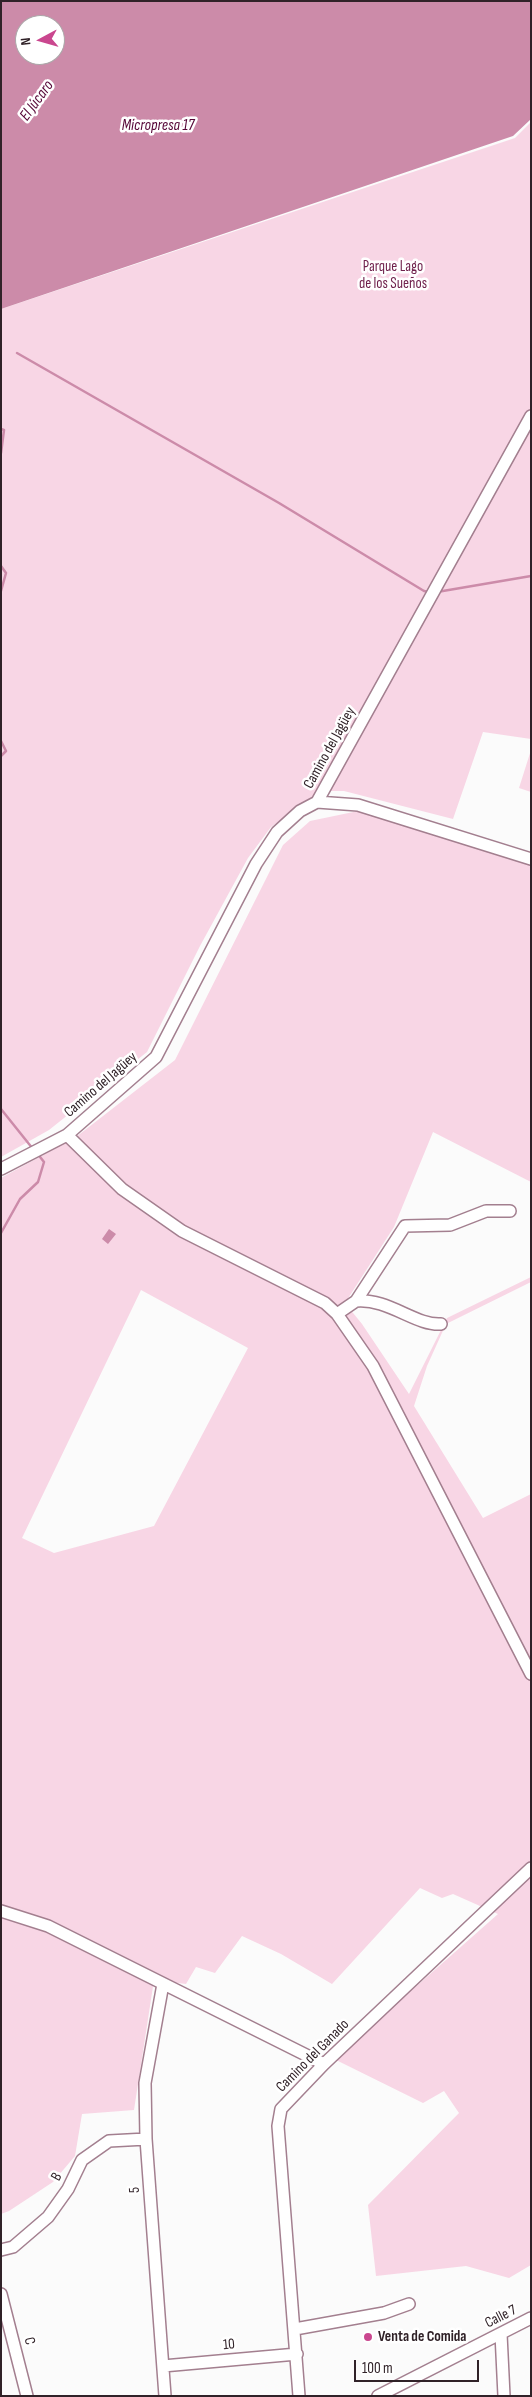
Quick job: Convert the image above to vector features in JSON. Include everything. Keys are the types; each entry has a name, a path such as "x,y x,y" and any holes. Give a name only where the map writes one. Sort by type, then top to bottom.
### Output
{"street":[{"name":"Camino del Jagüey","path":"1,1169 67,1134 156,1057 256,864 277,832 300,812 317,802 531,416"},
{"path":"317,802 358,805 531,859"},
{"path":"67,1134 122,1189 182,1231 325,1304 337,1314 372,1366 531,1674"},
{"path":"337,1314 356,1301 404,1226 450,1225 486,1211 510,1211"},
{"path":"356,1301 374,1301 431,1323 442,1324"},
{"name":"Camino del Ganado","path":"299,2396 278,2126 282,2109 324,2064 531,1868"},
{"path":"1,1911 48,1926 324,2064"},
{"name":"5","path":"163,1984 145,2084 146,2139 165,2396"},
{"name":"B","path":"1,2250 13,2247 48,2217 68,2189 82,2160 109,2141 146,2139"},
{"name":"C","path":"1,2294 27,2396"},
{"path":"295,2329 384,2313 409,2304"},
{"name":"Calle 7","path":"378,2396 531,2318"},
{"path":"501,2334 504,2396"},
{"name":"10","path":"163,2366 297,2354"}],"green space":[{"name":"Parque Lago de los Sueños","path":"531,122 531,739 483,732 453,819 344,791 320,791 271,827 248,858 200,946 147,1052 49,1130 1,1157 1,309 515,138"},
{"path":"531,750 531,792 519,788"},
{"path":"363,810 531,865 531,1182 433,1132 394,1227 345,1303 362,1324 409,1394 447,1318 531,1277 531,1282 446,1324 427,1366 414,1406 483,1518 531,1494 531,2265 509,2278 466,2266 376,2276 368,2205 459,2113 444,2091 423,2103 334,2059 498,1914 453,1894 442,1898 420,1888 332,1984 281,1954 242,1936 215,1973 196,1967 186,1984 154,1980 134,2110 82,2114 75,2156 53,2182 9,2211 1,2214 1,1178 76,1137 175,1060 283,845 310,821","holes":["141,1290 248,1348 154,1526 54,1553 22,1538"]}],"water":[{"name":"Micropresa 17","path":"1,1 531,1 531,119 513,136 1,309"},
{"path":"109,1229 116,1234 108,1244 102,1239"}],"waterway":[{"path":"17,353 279,503 424,591 429,592"},
{"path":"1,429 4,430 1,453"},
{"path":"1,566 6,573 1,591"},
{"path":"437,592 531,576"},
{"path":"1,741 6,751 1,756"},
{"path":"1,1109 33,1149"},
{"path":"1,1233 20,1199 38,1182 44,1162 37,1153"}],"place":[{"name":"Venta de Comida","path":"368,2337"}],"water label":[{"name":"El Júcaro","path":"37,101"}]}
